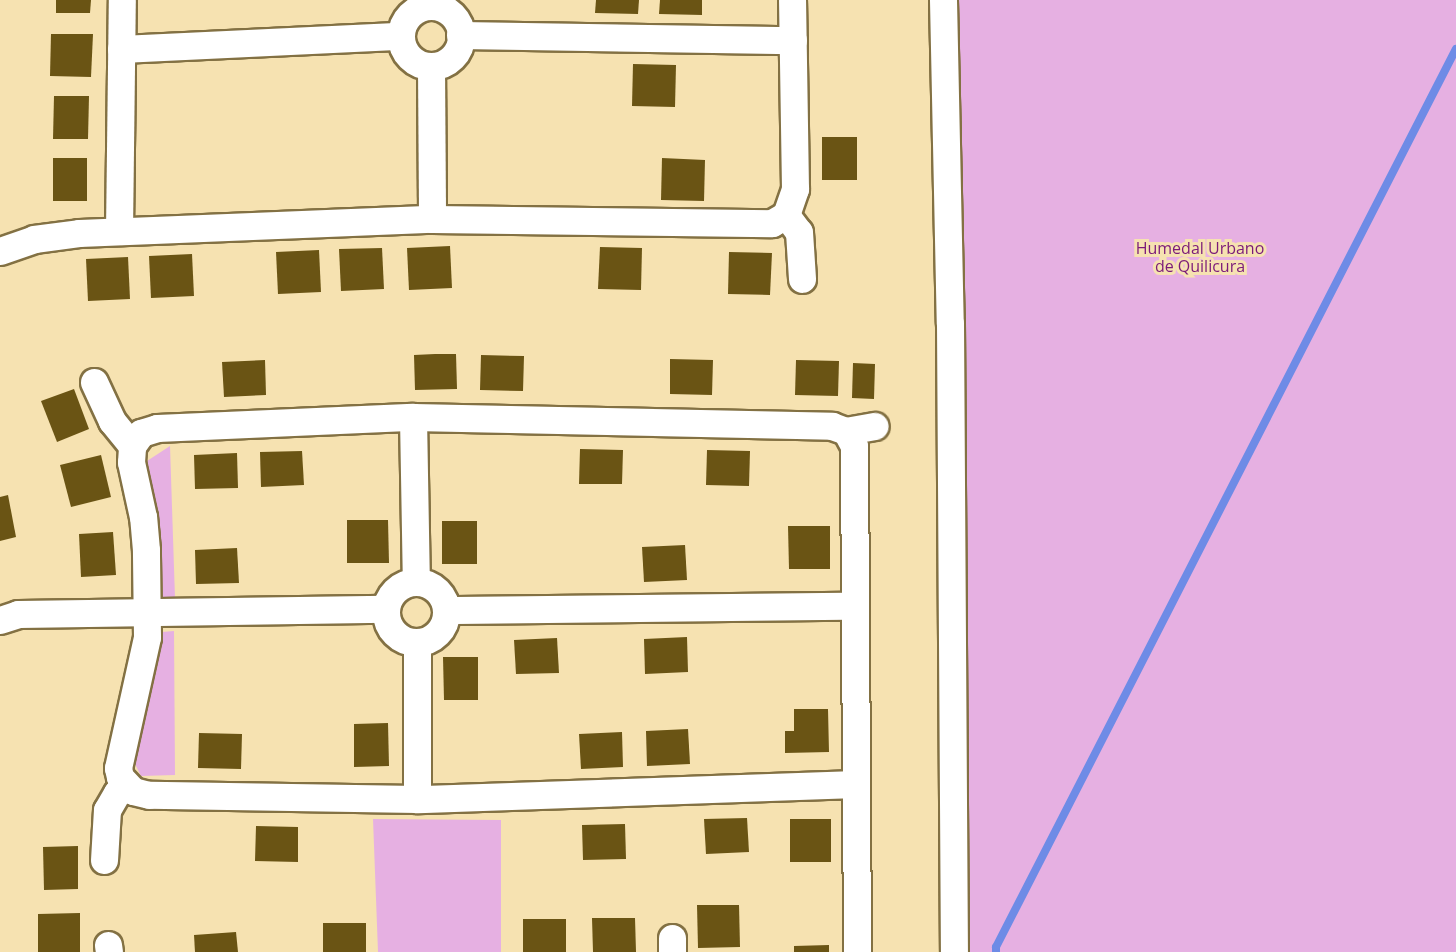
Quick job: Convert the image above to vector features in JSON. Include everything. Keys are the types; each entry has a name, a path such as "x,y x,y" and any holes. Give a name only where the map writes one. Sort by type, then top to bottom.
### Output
{"street":[{"path":"119,231 122,0"},
{"path":"0,251 34,239 59,235 432,219 772,223 786,215 795,189 792,0"},
{"path":"943,0 950,323 954,952"},
{"path":"428,3 450,13 459,27 460,35 452,57 438,65 431,66 410,57 401,36 409,16 428,3"},
{"path":"460,35 793,40"},
{"path":"121,49 401,36"},
{"path":"431,66 432,219"},
{"path":"786,215 793,221 799,232 802,279"},
{"path":"94,382 112,421 132,446"},
{"path":"413,417 416,581"},
{"path":"856,784 417,799 149,795 133,790 120,777 118,758 145,650 147,612 143,516 131,462 132,446 141,433 157,428 413,417 832,426 846,430 875,426"},
{"path":"846,430 854,446 857,952"},
{"path":"416,581 436,590 446,610 438,632 432,637 417,642 409,641 394,632 389,626 386,609 388,600 399,587 416,581"},
{"path":"446,610 855,606"},
{"path":"6,614 386,609"},
{"path":"417,642 417,799"},
{"path":"104,860 104,820 117,793 126,785"}],"green space":[{"name":"Humedal Urbano de Quilicura","path":"941,0 1456,0 1456,952 949,952"},
{"path":"170,446 175,598 160,600 147,461"},
{"path":"174,631 175,775 141,776 134,762 162,632"},
{"path":"373,819 501,820 501,952 378,952"}],"building":[{"path":"56,0 91,0 90,13 56,13"},
{"path":"596,0 639,0 638,14 595,13"},
{"path":"660,0 702,0 702,15 659,14"},
{"path":"51,34 93,34 91,77 50,76"},
{"path":"633,64 676,65 675,107 632,106"},
{"path":"54,96 89,96 88,139 53,139"},
{"path":"822,137 857,137 857,180 822,180"},
{"path":"53,158 87,158 87,201 53,201"},
{"path":"662,158 705,160 704,201 661,200"},
{"path":"450,246 452,288 409,290 407,248"},
{"path":"600,247 642,248 641,290 598,289"},
{"path":"382,248 384,289 341,291 339,249"},
{"path":"319,250 321,292 278,294 276,252"},
{"path":"729,252 772,253 770,295 728,294"},
{"path":"192,254 194,296 151,298 149,256"},
{"path":"128,257 130,299 88,301 86,259"},
{"path":"456,354 457,389 415,390 414,355"},
{"path":"481,355 524,356 523,391 480,390"},
{"path":"670,359 713,360 712,395 670,394"},
{"path":"265,360 266,395 224,397 222,362"},
{"path":"796,360 839,361 838,396 795,395"},
{"path":"853,363 875,364 874,399 852,398"},
{"path":"74,389 89,429 57,442 41,401"},
{"path":"580,449 623,450 622,484 579,484"},
{"path":"707,450 750,451 749,486 706,485"},
{"path":"302,451 304,485 261,487 260,452"},
{"path":"237,453 238,488 195,489 194,455"},
{"path":"101,455 111,497 71,507 60,465"},
{"path":"8,495 16,537 0,541 0,497"},
{"path":"347,520 388,520 389,563 347,563"},
{"path":"442,521 477,521 477,564 442,564"},
{"path":"788,526 830,526 830,569 789,569"},
{"path":"113,532 116,575 81,577 79,534"},
{"path":"685,545 687,580 644,582 642,547"},
{"path":"237,548 239,583 196,584 195,550"},
{"path":"687,637 688,672 645,674 644,639"},
{"path":"557,638 559,673 516,674 514,640"},
{"path":"443,657 478,657 478,700 444,700"},
{"path":"794,709 828,709 829,752 785,753 785,731 794,731"},
{"path":"388,723 389,766 354,767 354,724"},
{"path":"688,729 690,764 647,766 646,731"},
{"path":"622,732 623,767 581,769 579,734"},
{"path":"199,733 242,734 241,769 198,768"},
{"path":"747,818 749,852 706,854 704,819"},
{"path":"790,819 831,819 831,862 790,862"},
{"path":"625,824 626,859 583,860 582,825"},
{"path":"256,826 298,827 298,862 255,861"},
{"path":"78,846 78,889 44,890 43,847"},
{"path":"697,905 739,905 740,947 698,948"},
{"path":"80,913 80,952 38,952 38,914"},
{"path":"592,918 635,918 636,952 593,952"},
{"path":"523,919 566,919 566,952 523,952"},
{"path":"323,923 366,923 366,952 323,952"},
{"path":"236,932 238,952 195,952 194,935"},
{"path":"829,945 829,952 794,952 794,946"}],"waterway":[{"path":"996,952 996,947 1456,49"}]}
